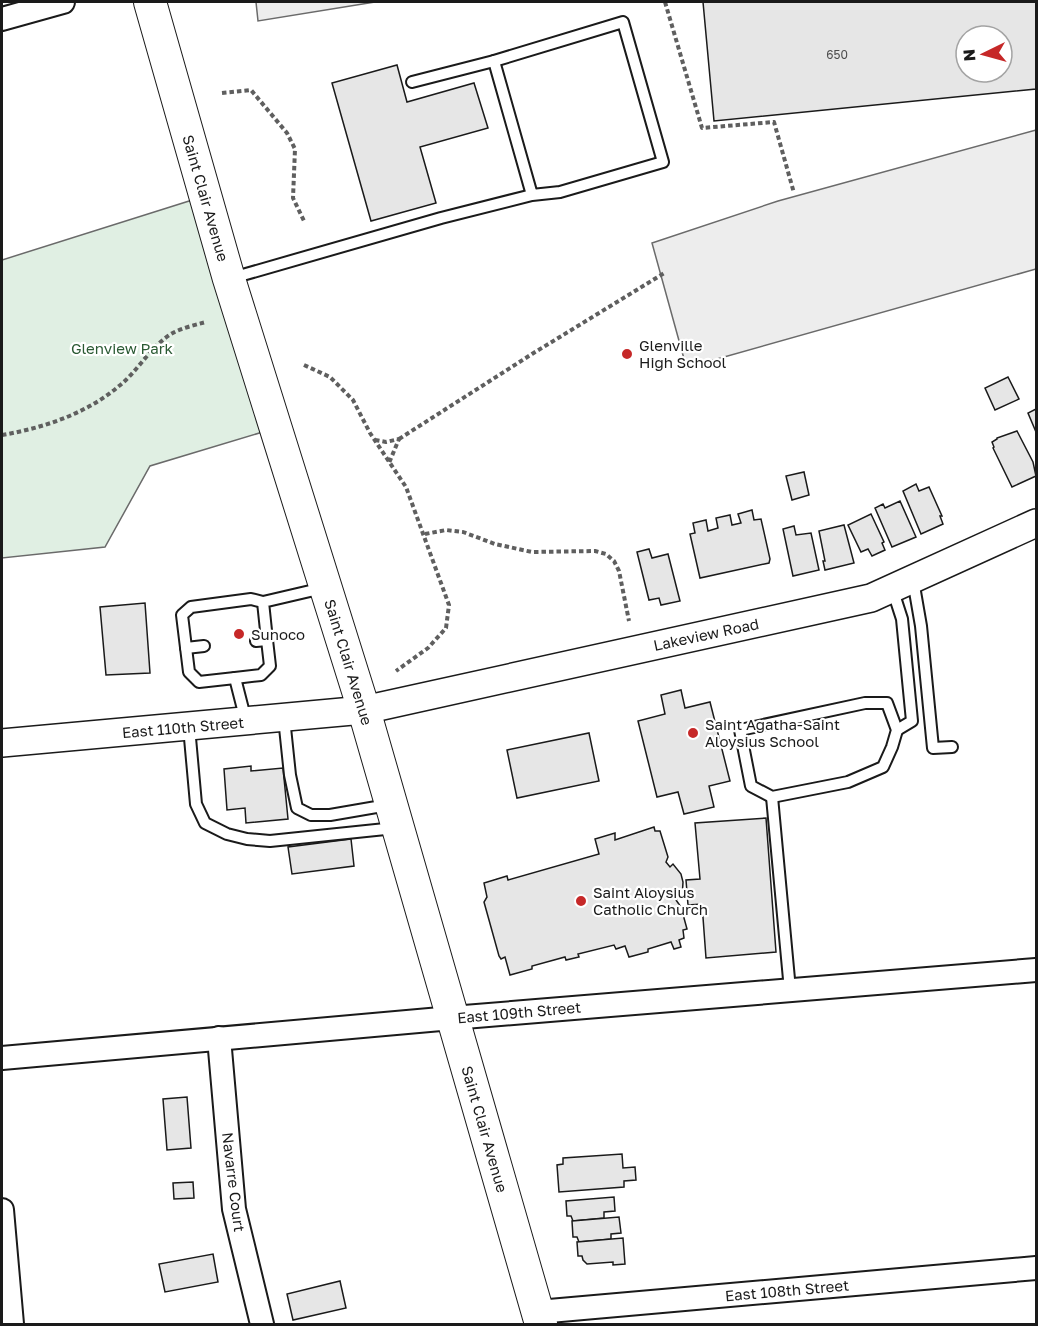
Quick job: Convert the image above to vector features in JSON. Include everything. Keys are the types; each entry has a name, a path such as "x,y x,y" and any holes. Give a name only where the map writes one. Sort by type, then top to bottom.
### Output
{"main road":[{"name":"Saint Clair Avenue","path":"150,2 229,279 364,710 540,1318"}],"street":[{"path":"2,19 63,2"},
{"name":"Lakeview Road","path":"364,710 871,598 1036,523"},
{"name":"East 110th Street","path":"2,743 364,710"},
{"name":"East 109th Street","path":"2,1058 1036,970"},
{"name":"Navarre Court","path":"219,1038 234,1209 262,1324"},
{"path":"2,1210 12,1324"},
{"name":"East 108th Street","path":"540,1318 1036,1268"}],"lane":[{"path":"229,279 374,237 532,195 560,192 663,162 623,22 494,61 412,82"},
{"path":"494,61 532,195"},
{"path":"897,730 912,721 902,618 902,583"},
{"path":"902,583 921,626 933,748 952,747"},
{"path":"263,602 262,641 270,666 261,675 199,682 189,672 182,615 192,607 251,599 263,602 326,588"},
{"path":"186,648 204,646"},
{"path":"235,678 246,721"},
{"path":"865,703 886,704 897,730 883,767 848,782 772,797 751,786 740,730 865,703"},
{"path":"284,717 290,776 297,808 311,815 394,816"},
{"path":"189,727 196,804 205,823 227,834 270,841 394,816"},
{"path":"772,797 790,990"}],"path":[{"path":"665,2 702,128 774,122 794,193"},
{"path":"222,93 251,90 287,133 295,149 293,198 305,223"},
{"path":"374,440 386,442 399,439 666,272"},
{"path":"2,435 36,429 82,410 119,386 151,351 172,333 206,321"},
{"path":"304,365 330,377 354,400 374,440 406,487 449,605 446,628 428,648 396,670"},
{"path":"389,463 399,439"},
{"path":"424,534 446,530 463,532 495,544 532,552 595,551 606,554 614,561 619,571 629,621"}],"green space":[{"name":"Glenview Park","path":"205,196 276,428 150,466 105,547 2,558 2,260"}],"shaded area":[{"path":"256,2 375,2 258,21"},
{"path":"1036,130 1036,269 685,368 652,243 778,201"}],"building":[{"path":"703,2 1036,2 1036,89 714,121"},
{"path":"397,65 407,102 474,83 488,128 420,147 436,203 371,221 332,83"},
{"path":"1008,377 1019,399 995,410 985,388"},
{"path":"1036,409 1036,432 1028,413"},
{"path":"1017,431 1033,462 1036,476 1012,487 992,442"},
{"path":"804,472 809,495 792,500 786,476"},
{"path":"916,484 919,491 929,487 942,516 940,516 943,524 921,534 903,491"},
{"path":"900,501 916,537 892,547 875,508 883,504 885,508"},
{"path":"752,510 754,520 761,519 769,563 700,578 690,534 695,533 693,523 706,520 708,531 718,528 716,518 730,515 732,525 741,523 738,514"},
{"path":"871,514 884,542 882,543 885,550 872,556 868,549 861,552 848,525"},
{"path":"844,525 854,563 825,570 819,531"},
{"path":"794,526 796,535 811,533 819,570 793,576 783,529"},
{"path":"649,549 652,558 668,554 680,601 661,605 659,598 649,600 637,552"},
{"path":"145,603 150,673 106,675 100,607"},
{"path":"681,690 685,708 710,702 730,781 709,786 714,807 684,814 678,792 657,797 638,721 665,714 661,695"},
{"path":"589,733 599,781 517,798 507,750"},
{"path":"251,766 251,771 283,768 288,819 246,823 245,808 227,810 224,769"},
{"path":"766,818 776,952 706,958 702,904 688,905 686,880 700,879 695,823"},
{"name":"Saint Aloysius Catholic Church","path":"654,827 655,831 660,831 668,857 666,862 670,867 673,864 681,874 683,882 682,899 676,900 681,907 687,929 683,930 684,938 679,940 681,947 674,949 671,942 629,957 625,946 616,949 614,945 578,954 579,957 566,960 565,957 532,966 532,969 510,975 505,957 501,959 499,956 484,902 487,897 484,883 507,876 508,880 599,854 595,839 615,833 615,840"},
{"path":"351,839 354,866 292,874 288,847"},
{"path":"187,1097 191,1148 167,1150 163,1099"},
{"path":"622,1154 623,1168 635,1167 636,1180 624,1181 624,1187 559,1192 557,1165 563,1164 563,1158"},
{"path":"193,1182 194,1198 174,1199 173,1183"},
{"path":"614,1197 615,1211 604,1212 604,1218 573,1221 571,1216 567,1216 566,1201"},
{"path":"619,1217 621,1233 611,1234 611,1239 579,1242 577,1237 573,1237 572,1221"},
{"path":"623,1238 625,1264 613,1265 613,1262 587,1264 582,1256 578,1256 577,1242"},
{"path":"213,1254 218,1282 165,1292 159,1264"},
{"path":"340,1281 346,1308 293,1320 287,1294"}],"place":[{"name":"Glenville High School","path":"627,354"},
{"name":"Sunoco","path":"239,634"},
{"name":"Saint Agatha-Saint Aloysius School","path":"693,733"},
{"name":"Saint Aloysius Catholic Church","path":"581,901"}]}
